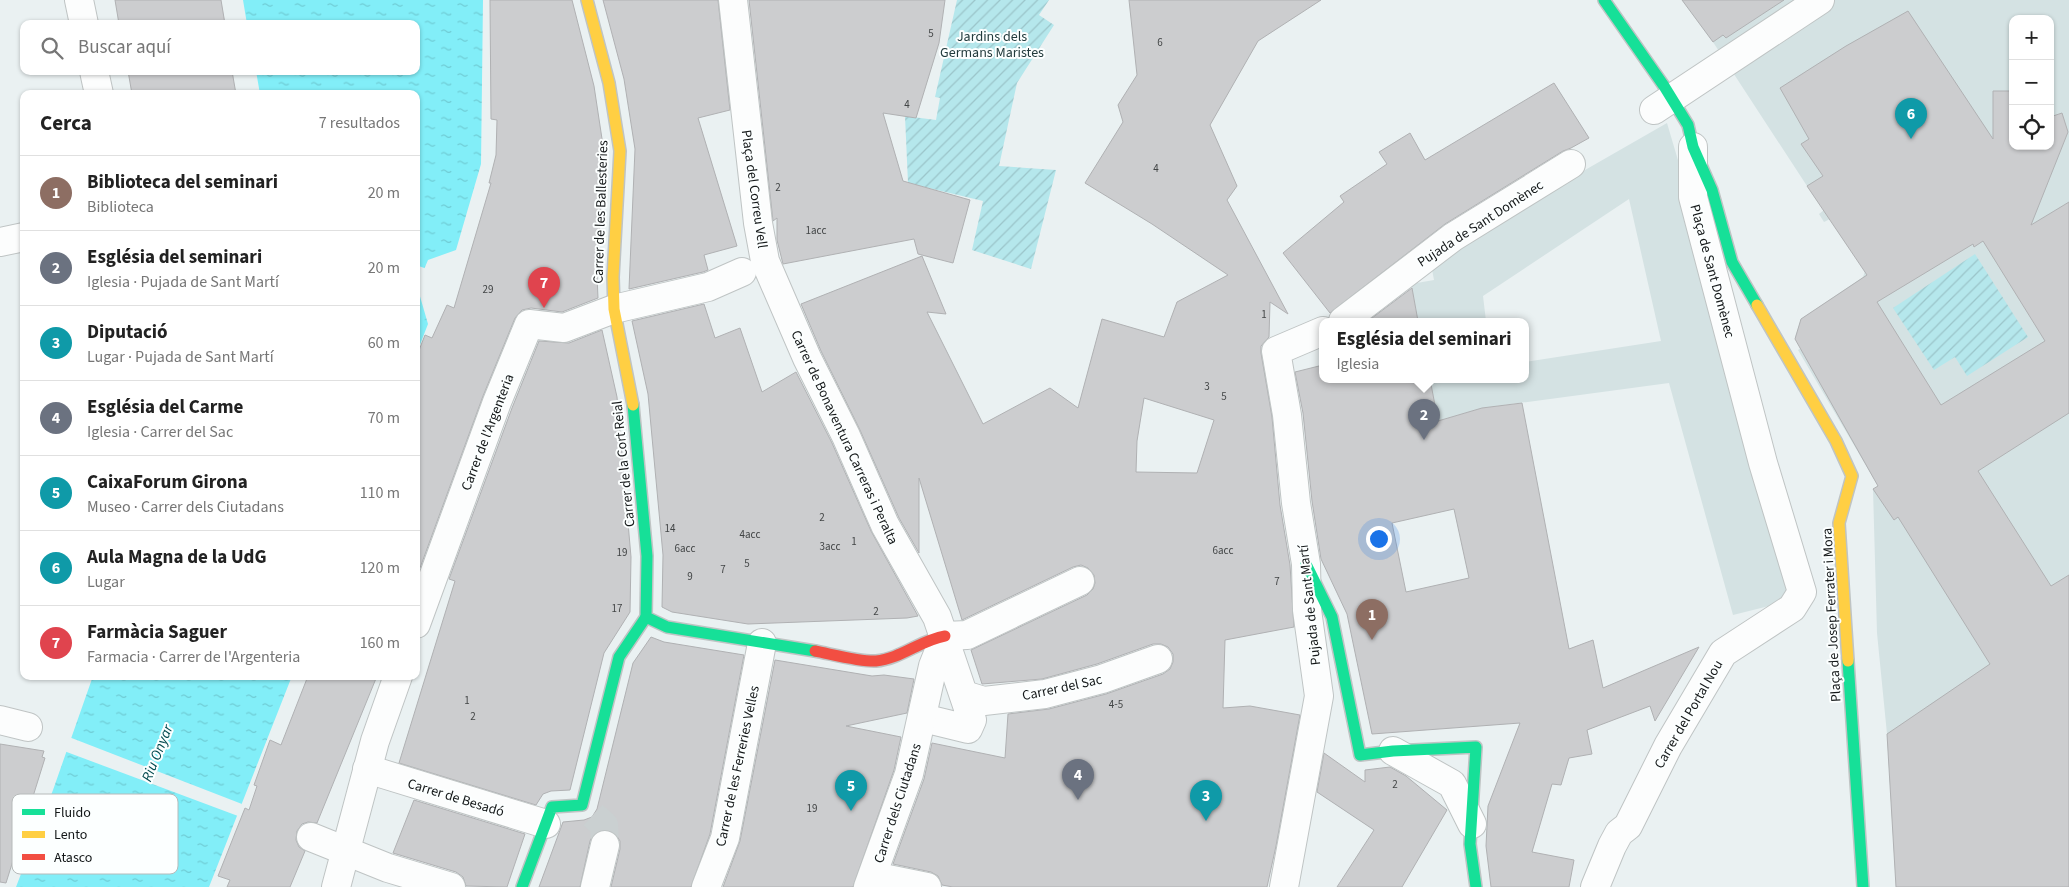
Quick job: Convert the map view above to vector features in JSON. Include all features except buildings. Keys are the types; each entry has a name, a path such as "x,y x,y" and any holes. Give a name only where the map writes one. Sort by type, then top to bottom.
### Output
{"street":[{"path":"79,0 83,20"},
{"name":"Carrer de les Ballesteries","path":"587,0 609,83 620,151 613,277 614,309"},
{"name":"Plaça del Correu Vell","path":"733,0 758,223 754,266"},
{"name":"Plaça de Sant Domènec","path":"1604,0 1663,104 1688,125 1693,146 1712,190 1732,262 1774,331"},
{"path":"1663,104 1820,0"},
{"path":"95,75 98,90"},
{"name":"Plaça de Sant Domènec","path":"1693,146 1693,198 1745,394"},
{"name":"Pujada de Sant Domènec","path":"1347,318 1453,236 1571,164"},
{"name":"Plaça del Correu Vell","path":"743,225 754,266"},
{"path":"0,242 20,238"},
{"path":"614,309 708,288 754,266"},
{"name":"Carrer de Bonaventura Carreras i Peralta","path":"754,266 807,358 846,436 885,525 931,604 945,636 972,720 968,729 923,718"},
{"name":"Carrer de la Cort Reial","path":"614,309 632,395 647,556 646,617"},
{"name":"Carrer de l'Argenteria","path":"420,613 494,411 529,324 564,328 614,309"},
{"name":"Plaça de Josep Ferrater i Mora","path":"1774,331 1836,441 1852,476 1839,523 1863,887"},
{"name":"Pujada de Sant Martí","path":"1284,887 1319,696 1307,610 1306,564 1296,503 1287,415 1276,351 1319,333"},
{"name":"Carrer del Portal Nou","path":"1595,887 1619,833 1628,826 1668,746 1723,653 1792,608 1802,592 1763,463 1745,394"},
{"path":"1306,564 1332,617 1360,755 1393,751 1476,748 1470,844 1476,887"},
{"path":"582,809 619,657 646,617 667,627 876,661 890,659 932,637 967,635 1080,580"},
{"name":"Carrer dels Ciutadans","path":"871,882 910,774 933,666 945,636"},
{"name":"Carrer de les Ferreries Velles","path":"706,887 725,838 762,643"},
{"path":"890,659 910,664 933,666"},
{"name":"Carrer del Sac","path":"964,695 984,701 1045,694 1102,679 1158,659"},
{"path":"336,887 367,769 397,680"},
{"path":"0,720 28,727"},
{"path":"582,809 586,744"},
{"path":"1393,751 1452,784 1472,824"},
{"name":"Carrer de Besadó","path":"367,769 546,824"},
{"path":"522,887 552,807 582,809"},
{"path":"311,837 388,868 451,887"},
{"path":"594,887 605,845"},
{"path":"871,882 927,887"}],"shaded area":[{"path":"1682,0 2069,0 2069,817 1971,887 1896,887 1887,734 1877,633 1873,489 1878,486 1798,350 1811,341 1795,337 1801,319 1863,277 1865,271 1830,219 1824,222 1819,214 1824,210 1713,42"},
{"path":"1667,123 1685,184 1789,591 1777,604 1733,615 1669,383 1482,408 1438,421 1431,383 1529,383 1529,361 1661,341 1629,199 1483,296 1486,318 1417,318 1411,284 1434,280 1431,264 1465,239"}],"green space":[{"name":"Jardins dels Germans Maristes","path":"957,0 1049,0 1039,15 1054,25 1017,83 999,166 1056,170 1031,269 972,250 983,201 908,183 905,116 936,120 940,98 935,97"},
{"path":"1975,254 2028,337 1967,376 1955,357 1934,370 1893,308"}],"water":[{"path":"243,0 483,0 481,164 456,250 428,260 420,279 420,90 259,90 257,75 420,75 420,20 246,20"},
{"path":"420,296 428,324 420,345"},
{"name":"Riu Onyar","path":"92,680 290,680 209,887 16,887 21,874 178,874 178,794 51,794"}],"pier":[{"path":"420,266 427,269 420,284"},
{"path":"69,737 242,804 238,816 64,751"}],"tunnel":[{"path":"593,815 604,825 605,845"}],"traffic: fast":[{"path":"1604,0 1664,86 1688,125 1693,147 1712,190 1732,262 1757,305"},
{"path":"633,405 647,556 646,617 667,627 815,651"},
{"path":"1306,564 1332,617 1360,755 1393,751 1476,747 1470,844 1476,887"},
{"path":"522,887 552,807 582,805 619,657 646,617"},
{"path":"1848,661 1863,887"}],"traffic: slow":[{"path":"587,0 609,83 620,151 613,277 614,309 633,405"},
{"path":"1757,305 1836,441 1852,476 1839,523 1848,661"}],"traffic: jam":[{"path":"815,651 854,659 885,660 927,641 945,636"}],"place":[{"name":"Aula Magna de la UdG","path":"1911,139"},
{"name":"Farmàcia Saguer","path":"544,308"},
{"name":"Església del seminari","path":"1424,440"},
{"name":"Biblioteca del seminari","path":"1372,640"},
{"name":"Església del Carme","path":"1078,800"},
{"name":"CaixaForum Girona","path":"851,811"},
{"name":"Diputació","path":"1206,821"}]}
